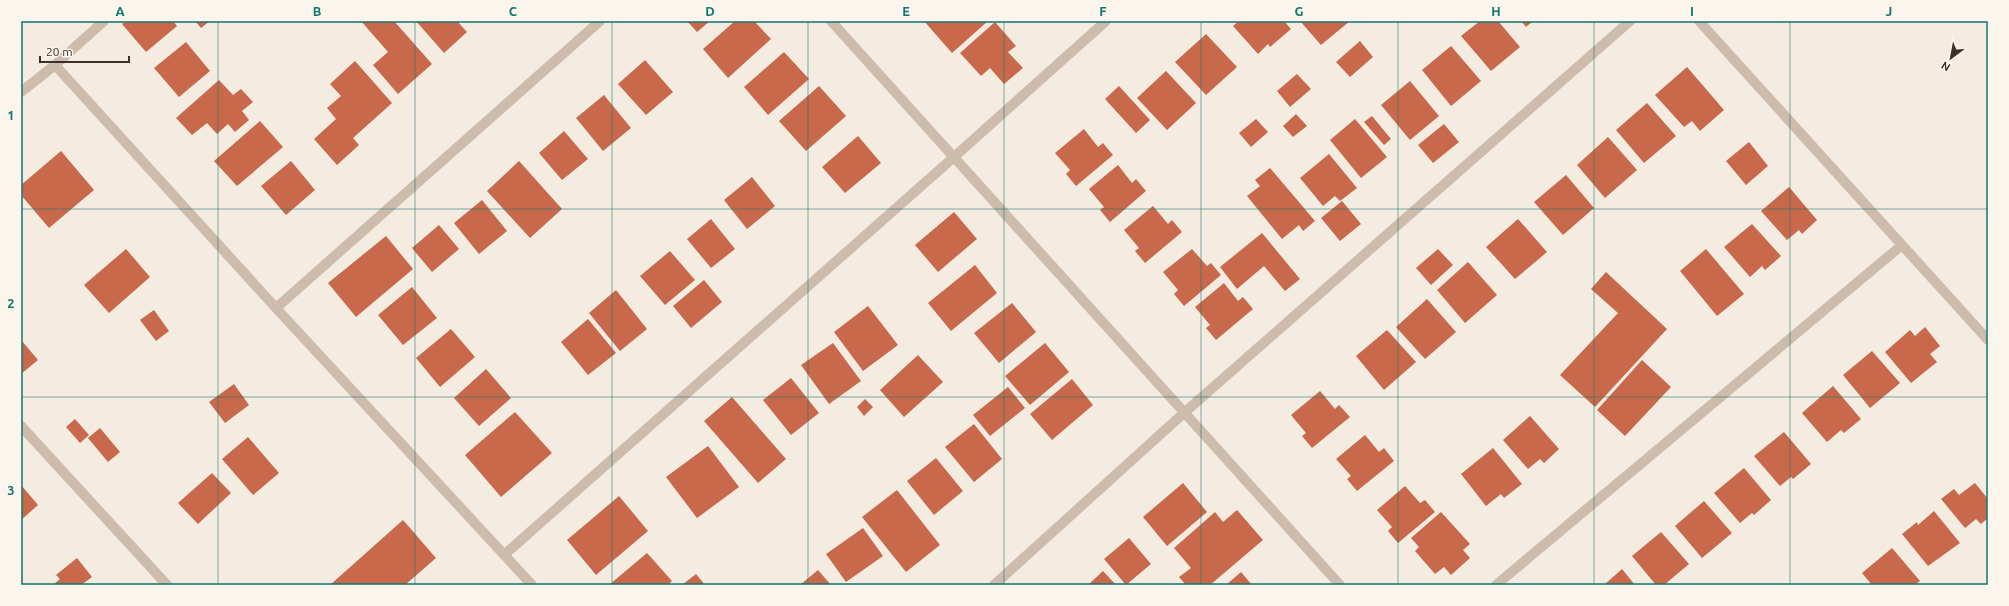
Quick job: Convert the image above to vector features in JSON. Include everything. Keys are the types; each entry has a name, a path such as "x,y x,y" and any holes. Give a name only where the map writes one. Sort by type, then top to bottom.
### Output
{"street":[{"path":"21,92 55,65 104,21"},
{"path":"276,308 600,21"},
{"path":"831,21 1340,585"},
{"path":"504,555 954,158 1106,21"},
{"path":"994,585 1185,412 1630,21"},
{"path":"1699,21 1988,340"},
{"path":"55,65 276,308 532,585"},
{"path":"1496,585 1902,245"},
{"path":"21,426 167,585"}],"building":[{"path":"126,21 173,21 177,26 146,52 122,24"},
{"path":"195,21 210,21 201,28"},
{"path":"361,21 394,21 432,64 398,94 373,65 388,52"},
{"path":"416,21 457,21 467,32 444,53"},
{"path":"687,21 710,21 697,32"},
{"path":"735,21 754,21 771,39 728,78 703,49"},
{"path":"924,21 988,21 952,53"},
{"path":"1239,21 1284,21 1291,29 1270,47 1268,44 1258,54 1233,26"},
{"path":"1300,21 1350,21 1321,45"},
{"path":"1480,21 1498,21 1520,47 1491,71 1461,36"},
{"path":"1521,21 1533,21 1526,27"},
{"path":"995,22 1016,46 1008,52 1023,68 1004,84 990,68 981,76 960,53"},
{"path":"1206,34 1237,67 1206,95 1175,62"},
{"path":"1360,41 1373,57 1350,77 1336,62"},
{"path":"186,42 210,71 179,97 154,68"},
{"path":"1451,46 1481,81 1451,106 1422,70"},
{"path":"784,52 809,79 768,115 744,87"},
{"path":"645,60 673,92 646,115 618,84"},
{"path":"355,61 392,103 353,138 359,145 337,165 314,139 336,119 327,108 341,96 330,84"},
{"path":"1687,67 1724,110 1700,131 1692,121 1684,127 1655,95"},
{"path":"1166,71 1196,103 1167,130 1137,98"},
{"path":"1297,74 1311,89 1290,107 1277,91"},
{"path":"219,80 233,95 241,89 253,102 242,111 249,120 235,132 228,124 217,134 207,123 192,135 176,118"},
{"path":"1410,81 1439,116 1410,140 1381,105"},
{"path":"819,86 846,116 806,151 779,121"},
{"path":"1119,86 1150,120 1136,133 1105,99"},
{"path":"604,95 631,128 603,151 576,118"},
{"path":"1647,103 1676,136 1644,163 1616,130"},
{"path":"1296,114 1307,126 1293,137 1283,126"},
{"path":"1372,116 1391,139 1384,145 1364,122"},
{"path":"1256,119 1268,132 1251,147 1239,133"},
{"path":"1355,119 1387,157 1361,178 1330,140"},
{"path":"260,121 283,147 237,186 214,161"},
{"path":"1444,124 1459,142 1433,163 1418,145"},
{"path":"1084,129 1098,147 1103,143 1113,155 1076,186 1066,174 1070,170 1055,153"},
{"path":"564,131 588,159 562,180 539,153"},
{"path":"858,136 881,163 845,193 822,167"},
{"path":"1608,137 1637,170 1605,198 1577,165"},
{"path":"1749,142 1768,166 1746,185 1726,161"},
{"path":"61,151 94,190 49,228 21,195 21,185"},
{"path":"1329,154 1357,188 1340,201 1335,196 1323,206 1300,178"},
{"path":"291,161 315,190 286,215 261,186"},
{"path":"519,161 562,209 530,238 487,191"},
{"path":"1118,165 1132,183 1136,179 1146,191 1110,222 1100,210 1104,207 1089,189"},
{"path":"1270,168 1315,221 1303,231 1299,225 1282,239 1247,196 1260,186 1255,180"},
{"path":"1566,175 1594,208 1563,235 1534,202"},
{"path":"752,177 775,206 747,229 724,200"},
{"path":"1789,187 1817,220 1802,234 1799,230 1787,240 1761,211"},
{"path":"482,200 507,231 479,254 454,223"},
{"path":"1342,201 1361,224 1340,241 1321,218"},
{"path":"1153,206 1168,224 1172,220 1182,232 1145,263 1135,251 1139,248 1124,230"},
{"path":"954,212 977,239 938,272 915,245"},
{"path":"711,219 735,249 711,268 687,239"},
{"path":"1518,219 1547,252 1515,279 1486,247"},
{"path":"1752,224 1781,256 1765,270 1762,266 1750,277 1724,247"},
{"path":"439,225 459,249 432,272 412,248"},
{"path":"1262,233 1300,279 1285,291 1264,266 1237,289 1220,267"},
{"path":"386,236 413,269 356,317 328,283"},
{"path":"126,249 150,277 109,313 84,285"},
{"path":"1192,249 1207,266 1211,263 1221,275 1184,306 1174,294 1178,290 1163,272"},
{"path":"1438,249 1453,265 1431,285 1416,268"},
{"path":"1706,249 1744,294 1717,316 1680,271"},
{"path":"670,251 695,280 665,305 640,276"},
{"path":"1468,262 1497,295 1465,323 1437,290"},
{"path":"975,265 997,293 951,331 928,303"},
{"path":"1606,272 1667,329 1595,407 1560,375 1618,313 1591,289"},
{"path":"704,280 722,302 691,328 673,306"},
{"path":"1224,283 1238,301 1243,297 1253,309 1216,340 1206,328 1210,325 1195,307"},
{"path":"412,287 437,318 403,345 378,315"},
{"path":"616,290 647,329 620,351 589,313"},
{"path":"1427,299 1456,332 1425,359 1396,327"},
{"path":"1012,303 1036,332 999,363 974,333"},
{"path":"868,306 898,345 863,371 834,332"},
{"path":"154,310 169,331 156,341 140,320"},
{"path":"588,319 616,353 588,375 561,342"},
{"path":"1925,327 1940,346 1930,354 1937,362 1911,383 1885,352 1910,330 1915,336"},
{"path":"451,329 475,357 440,387 416,358"},
{"path":"1387,330 1416,362 1384,390 1356,356"},
{"path":"22,341 38,360 21,374 21,342"},
{"path":"833,343 861,381 829,404 801,365"},
{"path":"1045,343 1069,372 1030,405 1005,376"},
{"path":"1872,351 1900,383 1870,408 1843,375"},
{"path":"918,355 943,382 904,417 880,390"},
{"path":"1642,360 1671,387 1625,436 1597,410"},
{"path":"486,369 511,398 479,426 454,398"},
{"path":"791,378 819,413 791,435 763,400"},
{"path":"1072,379 1093,405 1052,440 1030,414"},
{"path":"234,384 249,405 225,423 209,402"},
{"path":"1833,386 1861,419 1844,433 1841,430 1827,442 1802,413"},
{"path":"1008,387 1025,408 990,436 973,415"},
{"path":"1320,391 1335,409 1339,405 1350,417 1312,448 1302,436 1306,433 1291,415"},
{"path":"732,397 786,459 758,483 704,421"},
{"path":"865,399 873,407 864,416 857,407"},
{"path":"515,412 552,453 501,497 465,455"},
{"path":"1530,416 1559,449 1544,463 1540,459 1528,469 1503,440"},
{"path":"75,419 89,435 80,443 66,427"},
{"path":"974,424 1002,459 974,482 945,447"},
{"path":"100,428 120,452 108,462 88,438"},
{"path":"1784,432 1811,464 1793,479 1791,477 1780,486 1754,456"},
{"path":"1365,435 1379,452 1384,448 1394,461 1357,491 1347,479 1351,476 1336,459"},
{"path":"248,437 279,473 253,495 222,459"},
{"path":"708,446 739,487 697,518 666,477"},
{"path":"1493,448 1522,484 1504,498 1501,494 1486,506 1461,474"},
{"path":"936,458 963,491 934,515 907,481"},
{"path":"1744,468 1771,500 1754,515 1752,513 1740,523 1714,493"},
{"path":"212,473 231,493 198,524 178,503"},
{"path":"1183,483 1207,512 1167,546 1143,517"},
{"path":"1975,483 1988,499 1988,518 1981,524 1976,519 1965,528 1941,499 1954,489 1959,495"},
{"path":"21,485 38,505 21,520"},
{"path":"1405,486 1420,503 1425,500 1435,512 1398,543 1388,531 1392,527 1377,510"},
{"path":"897,490 940,545 906,572 862,517"},
{"path":"619,496 648,531 596,575 567,540"},
{"path":"1704,501 1732,533 1702,558 1675,526"},
{"path":"1237,510 1263,540 1210,585 1186,585 1179,577 1191,568 1174,548 1215,512 1223,522"},
{"path":"1934,511 1960,543 1928,566 1902,534 1917,522 1918,525"},
{"path":"1441,512 1470,544 1463,550 1470,558 1451,575 1444,567 1435,574 1415,551 1419,547 1411,538"},
{"path":"403,520 436,558 405,585 330,585"},
{"path":"863,528 883,556 846,582 826,554"},
{"path":"1661,532 1689,564 1664,585 1656,585 1632,556"},
{"path":"1129,538 1151,564 1126,585 1104,559"},
{"path":"1892,548 1920,581 1915,585 1872,585 1862,573"},
{"path":"647,553 672,581 668,585 609,585"},
{"path":"77,558 92,577 81,585 53,585 60,579 56,575"},
{"path":"1622,569 1635,585 1604,585"},
{"path":"818,570 831,585 800,585"},
{"path":"1103,571 1116,585 1088,585"},
{"path":"1241,572 1252,585 1226,585"},
{"path":"696,574 705,585 682,585"}]}
